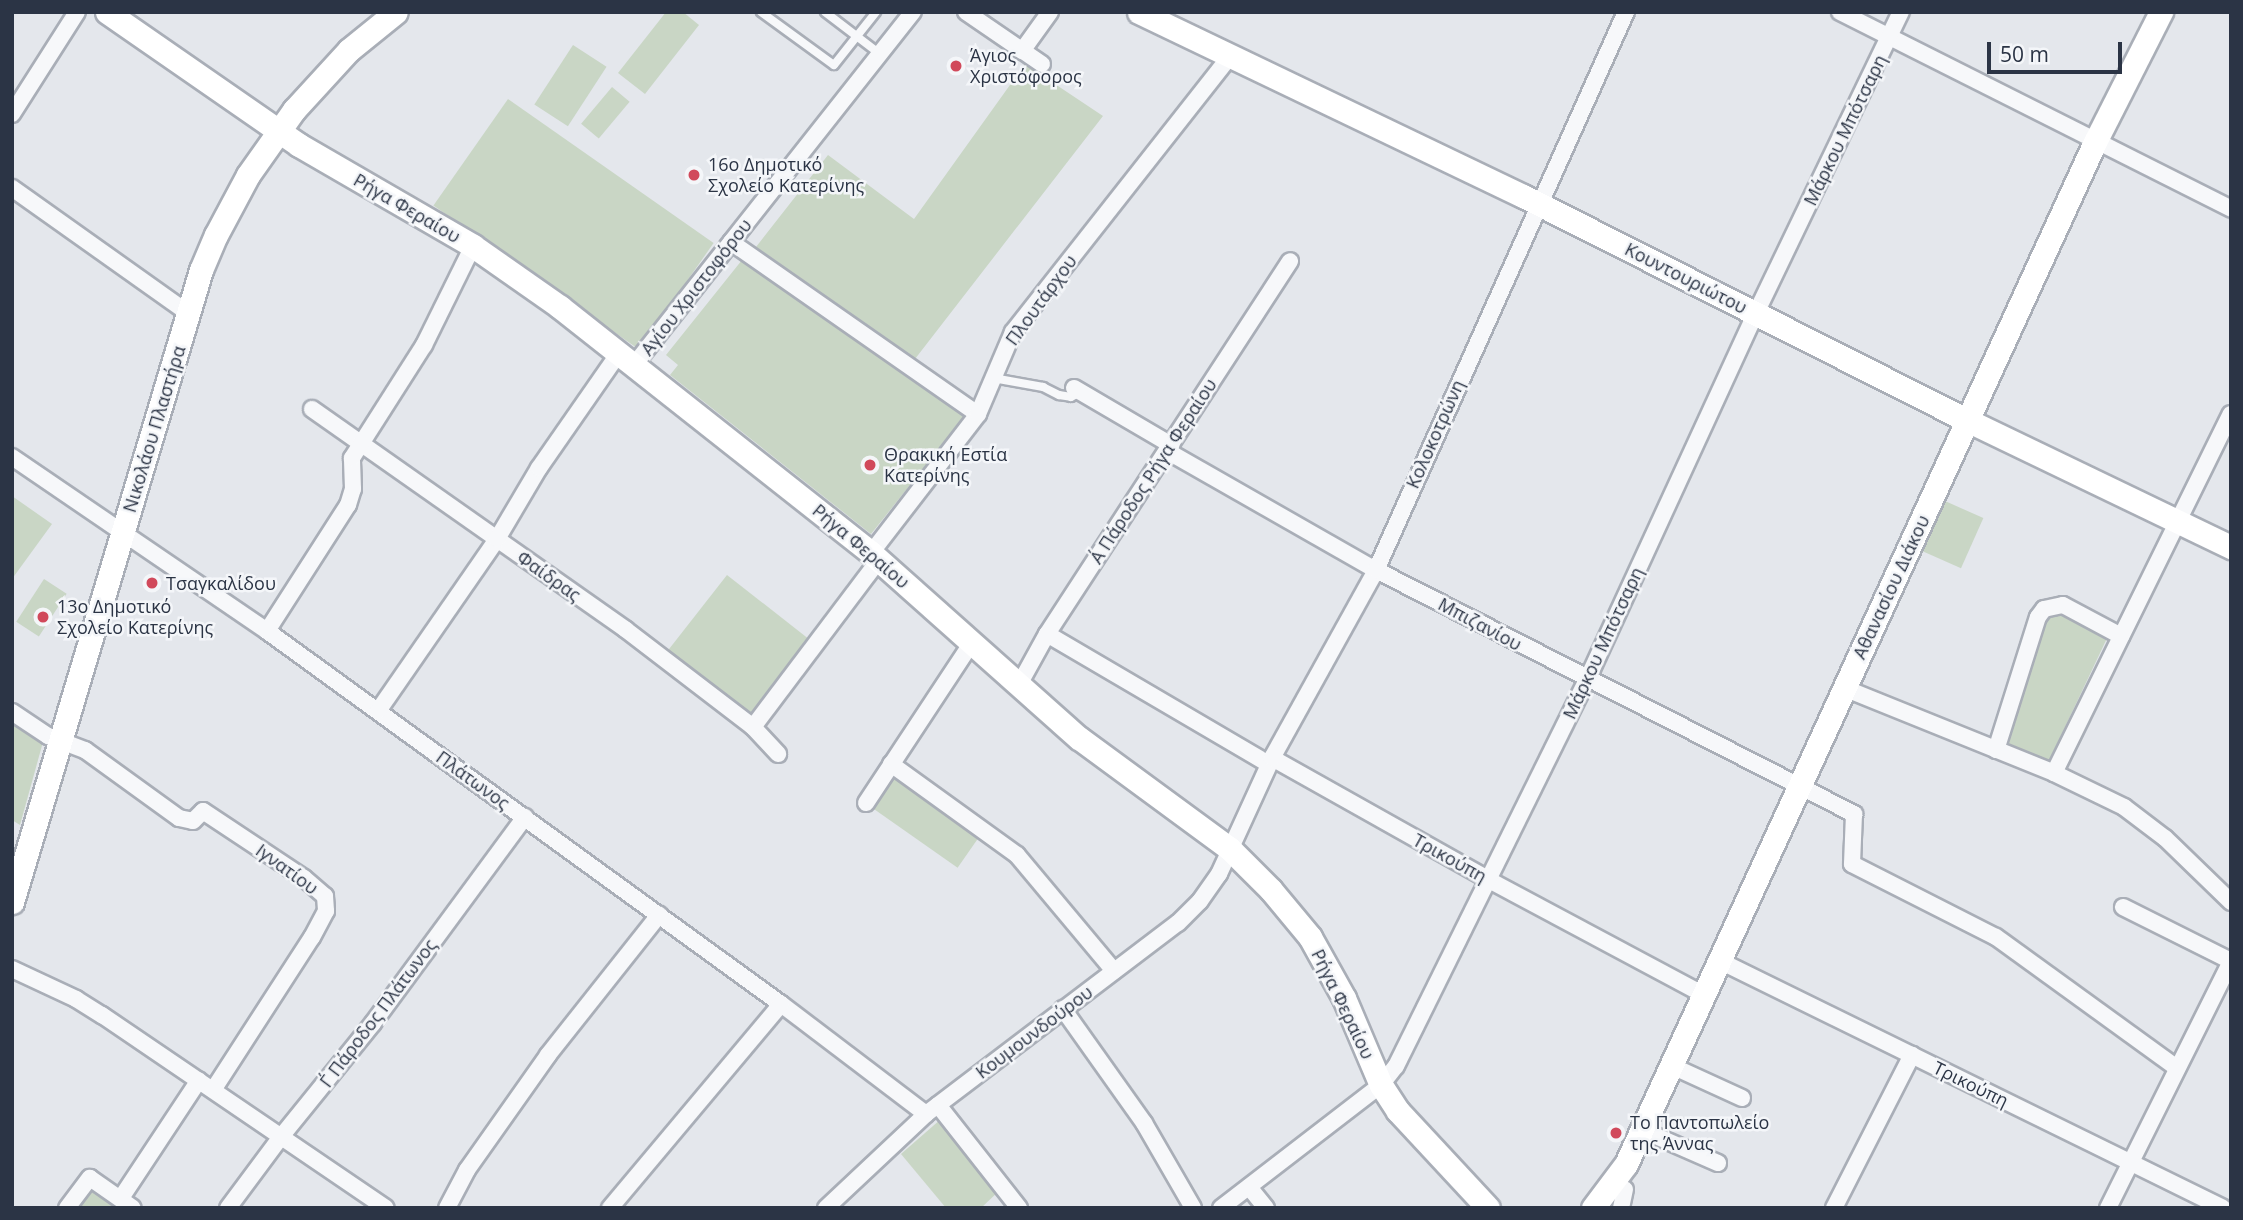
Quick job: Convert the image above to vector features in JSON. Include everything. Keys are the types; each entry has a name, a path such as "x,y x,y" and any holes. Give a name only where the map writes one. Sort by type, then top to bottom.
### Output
{"street":[{"path":"14,106 76,12"},
{"name":"Ρήγα Φεραίου","path":"107,12 278,130 473,246 627,359 875,557 1080,738 1229,848 1271,890 1310,937 1344,998 1381,1085 1398,1111 1488,1208"},
{"name":"Νικολάου Πλαστήρα","path":"12,902 20,848 60,741 189,314 216,235 248,176 278,130 327,70 396,12"},
{"name":"Αγίου Χριστοφόρου","path":"378,711 497,539 539,468 627,359 731,242 913,12"},
{"path":"966,12 1042,64"},
{"path":"1022,51 1050,12"},
{"name":"Κουντουριώτου","path":"1139,12 1229,58 1538,203 1967,420 2231,547"},
{"name":"Κολοκοτρώνη","path":"1229,848 1271,761 1376,570 1538,203 1626,12"},
{"path":"1840,12 2231,209"},
{"name":"Μάρκου Μπότσαρη","path":"1221,1208 1381,1085 1395,1066 1587,680 1756,313 1901,12"},
{"name":"Αθανασίου Διάκου","path":"1593,1208 1626,1164 2095,142 2161,12"},
{"name":"Πλουτάρχου","path":"753,727 978,414 991,377 1013,332 1229,58"},
{"path":"12,188 189,314"},
{"path":"731,242 978,414"},
{"path":"267,631 348,505 353,489 352,458 424,345 473,246"},
{"name":"Α΄ Πάροδος Ρήγα Φεραίου","path":"1020,683 1047,634 1290,261"},
{"name":"Μπιζανίου","path":"1077,390 1169,448 1376,570 1798,789 1854,814 1852,864 1996,937 2177,1068"},
{"name":"Φαίδρας","path":"312,409 625,629 753,727 778,754"},
{"path":"2054,773 2231,414"},
{"name":"Πλάτωνος","path":"12,457 267,631 781,1004 932,1109 1019,1208"},
{"path":"1996,750 2038,617 2044,608 2063,605 2121,636"},
{"name":"Τρικούπη","path":"1047,634 1271,761 1704,995"},
{"path":"866,803 973,641"},
{"path":"1844,688 2054,773 2124,807 2165,838 2231,902"},
{"path":"12,712 60,741"},
{"name":"Ιγνατίου","path":"60,741 85,750 179,818 193,821 204,811 304,878 325,897 326,911 312,937 213,1090"},
{"path":"891,764 1017,855 1114,971"},
{"name":"Γ΄ Πάροδος Πλάτωνος","path":"228,1208 280,1138 373,1023 525,817"},
{"name":"Κουμουνδούρου","path":"826,1208 932,1109 1178,923 1200,901 1219,874 1229,848"},
{"path":"2108,1208 2231,961 2123,907"},
{"path":"447,1208 467,1170 548,1055 659,915"},
{"name":"Τρικούπη","path":"1720,961 2222,1208"},
{"path":"12,969 76,999 386,1208"},
{"path":"610,1208 781,1004"},
{"path":"1063,1009 1144,1123 1193,1208"},
{"path":"1834,1208 1912,1055"},
{"path":"1672,1066 1742,1098"},
{"path":"67,1208 90,1178 127,1203 199,1080"},
{"path":"1642,1130 1718,1163"},
{"name":"Αθανασίου Διάκου","path":"1606,1208 1623,1198 1626,1164"},
{"path":"1248,1186 1266,1208"}],"lane":[{"path":"761,12 834,65 876,12"},
{"path":"825,12 880,54"},
{"path":"991,377 1043,387 1059,396 1071,397 1077,390"}],"green space":[{"path":"666,12 683,12 699,25 645,94 618,73"},
{"path":"573,45 607,67 568,126 534,105"},
{"path":"1025,64 1103,116 915,359 756,247 828,155 914,219"},
{"path":"612,87 630,102 599,139 581,124"},
{"path":"508,99 714,243 639,349 433,205"},
{"path":"742,260 965,416 871,534 670,375 678,365 666,355"},
{"path":"12,496 52,524 12,579"},
{"path":"1945,501 1983,518 1961,568 1923,551"},
{"path":"727,575 810,640 751,715 669,650"},
{"path":"44,579 67,594 39,636 16,622"},
{"path":"2058,610 2109,634 2048,763 2004,745 2045,621 2050,613"},
{"path":"12,720 43,742 20,825 12,820"},
{"path":"891,771 981,834 958,868 867,805"},
{"path":"941,1119 1000,1190 981,1208 946,1208 901,1154"},
{"path":"92,1187 125,1208 77,1208"}],"place":[{"name":"Άγιος Χριστόφορος","path":"956,66"},
{"name":"16ο Δημοτικό Σχολείο Κατερίνης","path":"694,175"},
{"name":"Θρακική Εστία Κατερίνης","path":"870,465"},
{"name":"Τσαγκαλίδου","path":"152,583"},
{"name":"13ο Δημοτικό Σχολείο Κατερίνης","path":"43,617"},
{"name":"Το Παντοπωλείο της Άννας","path":"1616,1133"}]}
